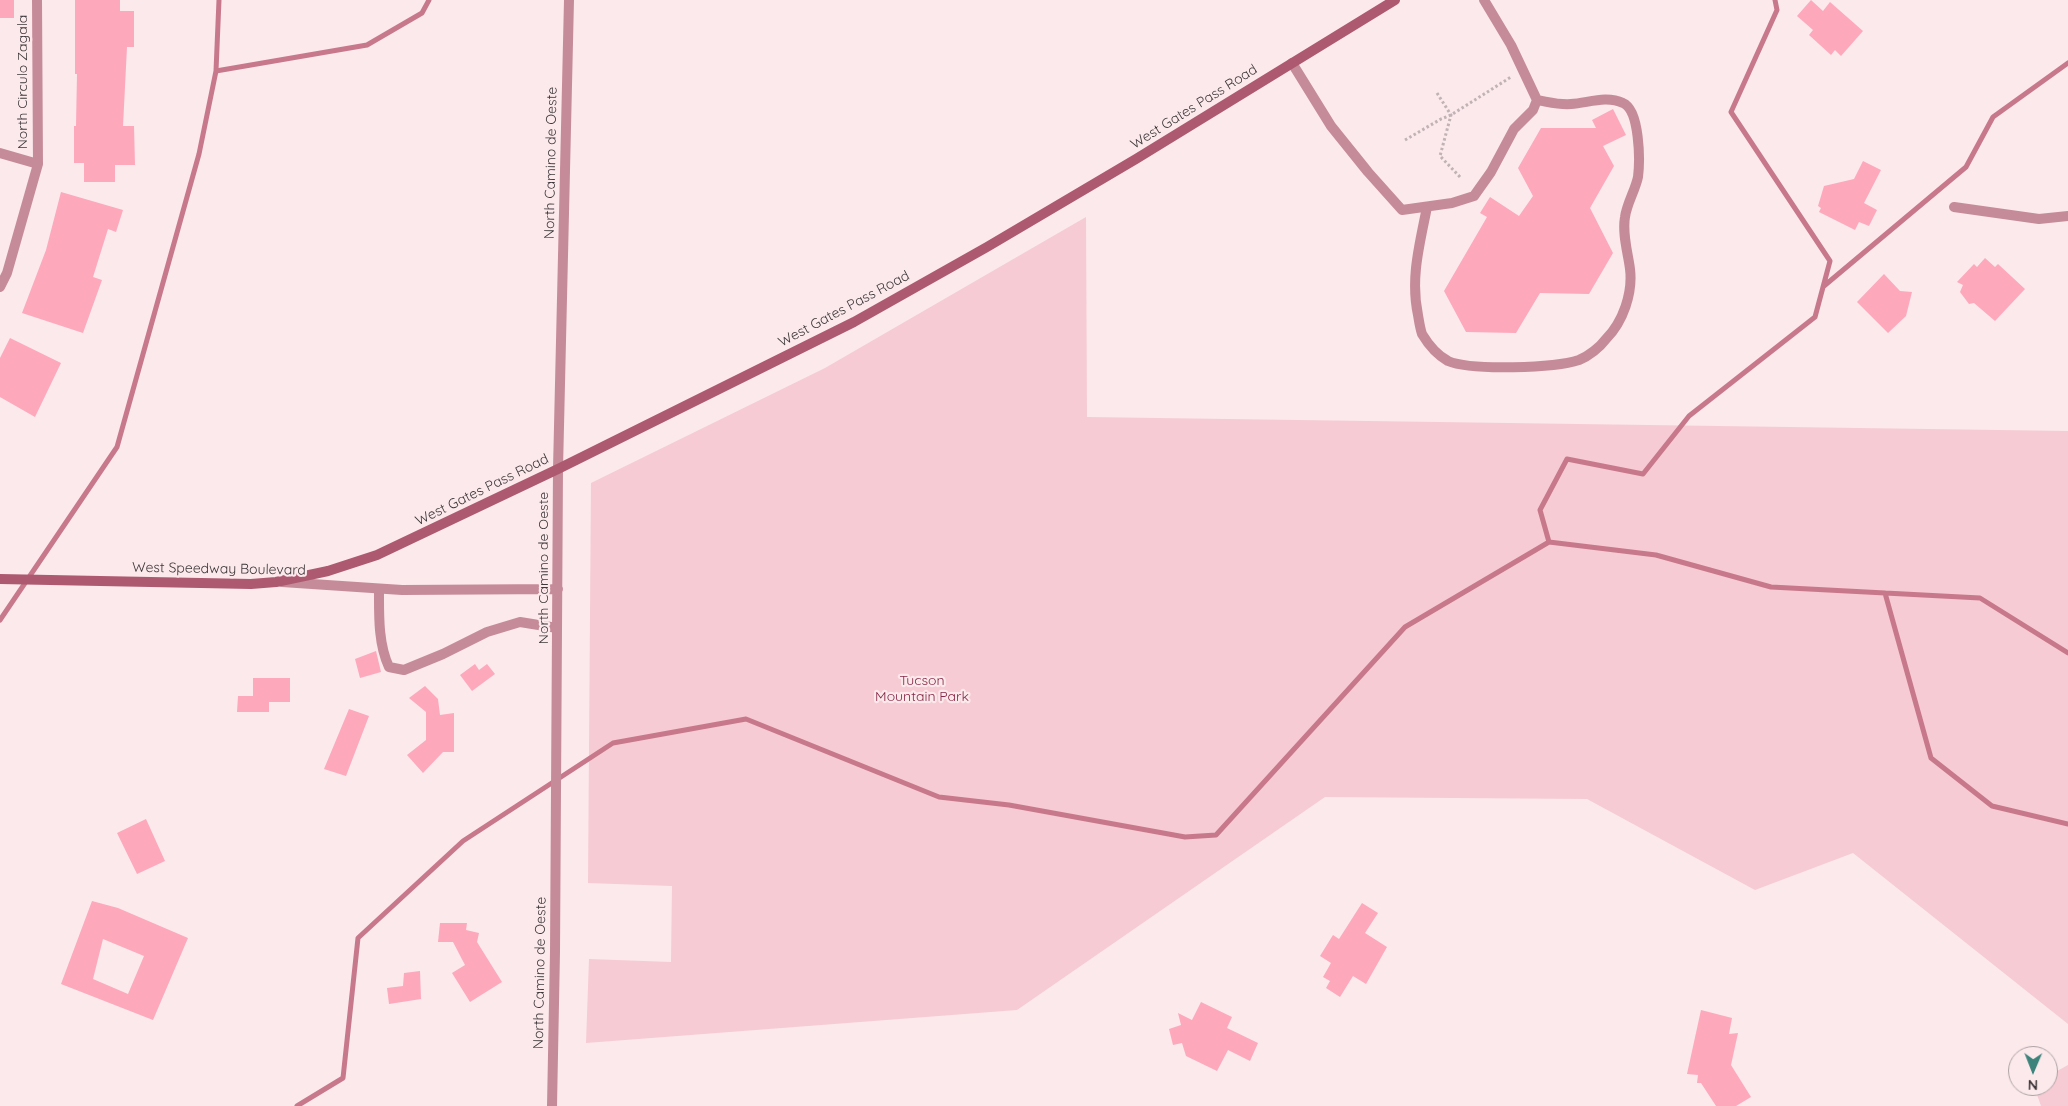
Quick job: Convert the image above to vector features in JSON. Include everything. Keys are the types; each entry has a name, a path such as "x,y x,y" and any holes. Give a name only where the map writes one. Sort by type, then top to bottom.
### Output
{"main road":[{"name":"West Gates Pass Road","path":"276,582 328,571 377,555 558,469 862,317 1136,160 1395,0"},
{"name":"West Speedway Boulevard","path":"0,580 251,584 276,582"}],"street":[{"name":"North Circulo Zagala","path":"0,287 7,273 38,164 37,0"},
{"name":"North Camino de Oeste","path":"552,1106 555,952 558,469 568,0"},
{"path":"1292,63 1331,126 1402,210 1452,204 1474,196 1491,172 1514,129 1534,110 1537,100 1511,45 1484,0"},
{"path":"1427,207 1414,284 1416,306 1422,332 1431,348 1448,360 1475,367 1547,365 1580,360 1608,338 1622,314 1630,294 1631,272 1626,244 1625,217 1638,176 1639,134 1630,108 1623,102 1600,98 1572,104 1558,104 1537,100"},
{"name":"North Circulo Zagala","path":"0,153 38,164"},
{"path":"1954,207 2039,219 2068,216"},
{"name":"West Speedway Boulevard","path":"276,582 379,589 558,589"},
{"path":"379,589 379,612 385,659 389,667 404,670 443,654 487,632 520,622 557,628"}],"path":[{"path":"1405,140 1451,115 1511,76"},
{"path":"1437,92 1451,115 1440,156 1461,178"}],"green space":[{"name":"Tucson Mountain Park","path":"1086,217 1087,417 2068,431 2068,1024 1853,853 1755,890 1587,799 1325,797 1017,1010 586,1043 589,959 671,962 672,886 588,883 591,483 825,368"},
{"path":"2068,1065 2068,1106 2041,1106 2038,1096 2058,1096 2058,1070"}],"building":[{"path":"0,0 14,0 14,18 0,18"},
{"path":"75,0 120,0 120,11 134,11 134,47 127,47 123,126 134,126 135,165 115,165 115,182 84,182 84,163 74,163 77,74 75,74"},
{"path":"1811,0 1823,11 1830,2 1863,31 1841,56 1835,50 1831,55 1809,35 1813,30 1797,16"},
{"path":"1613,109 1626,135 1603,146 1614,166 1590,208 1613,253 1589,294 1540,293 1516,333 1466,332 1444,291 1487,217 1480,213 1490,197 1519,216 1533,196 1518,168 1541,128 1596,128 1592,120"},
{"path":"1863,161 1881,170 1864,203 1877,210 1869,226 1859,222 1855,230 1819,212 1821,208 1818,206 1824,186 1854,179"},
{"path":"61,192 123,210 116,232 108,229 93,277 102,280 83,333 22,313 46,250"},
{"path":"1985,258 1995,267 1998,264 2025,289 1995,321 1974,303 1969,304 1960,292 1963,285 1957,282 1974,264 1977,267"},
{"path":"1884,274 1900,291 1912,292 1906,316 1888,333 1857,302"},
{"path":"10,338 61,363 35,417 0,397 0,358"},
{"path":"376,651 381,672 360,678 355,659"},
{"path":"475,664 479,670 487,664 495,674 472,691 460,675"},
{"path":"253,678 290,678 290,702 269,702 269,712 237,712 238,696 253,696"},
{"path":"425,686 438,699 440,715 454,713 454,752 443,752 423,773 407,755 426,740 426,712 409,698"},
{"path":"349,709 369,716 346,776 324,769"},
{"path":"146,819 165,861 137,874 117,833"},
{"path":"92,901 118,908 188,938 153,1020 61,984","holes":["103,939 144,956 128,994 93,979"]},
{"path":"1362,903 1378,913 1365,933 1387,947 1366,984 1353,976 1340,997 1326,988 1330,981 1323,977 1331,963 1320,956 1333,935 1339,939"},
{"path":"440,923 467,923 466,930 479,933 477,942 502,982 470,1002 452,973 465,965 453,942 438,942"},
{"path":"420,971 421,999 389,1004 387,988 403,986 404,973"},
{"path":"1201,1002 1232,1017 1227,1028 1258,1043 1250,1061 1228,1050 1217,1071 1186,1056 1182,1043 1173,1045 1169,1029 1181,1025 1178,1013 1192,1020"},
{"path":"1701,1010 1732,1018 1729,1034 1738,1033 1731,1065 1751,1097 1736,1106 1716,1106 1701,1083 1697,1083 1698,1075 1687,1074"}],"waterway":[{"path":"0,620 117,447 199,154 216,71 219,0"},
{"path":"216,71 367,45 422,13 429,0"},
{"path":"1549,542 1540,510 1567,459 1643,474 1689,416 1815,317 1830,261 1731,112 1777,10 1775,0"},
{"path":"1824,286 1966,167 1993,117 2068,63"},
{"path":"297,1106 343,1078 358,938 463,841 613,743 746,719 939,797 1009,805 1185,837 1216,835 1405,627 1549,542 1656,555 1771,587 1980,598 2068,653"},
{"path":"1885,593 1931,758 1992,806 2068,824"}]}
